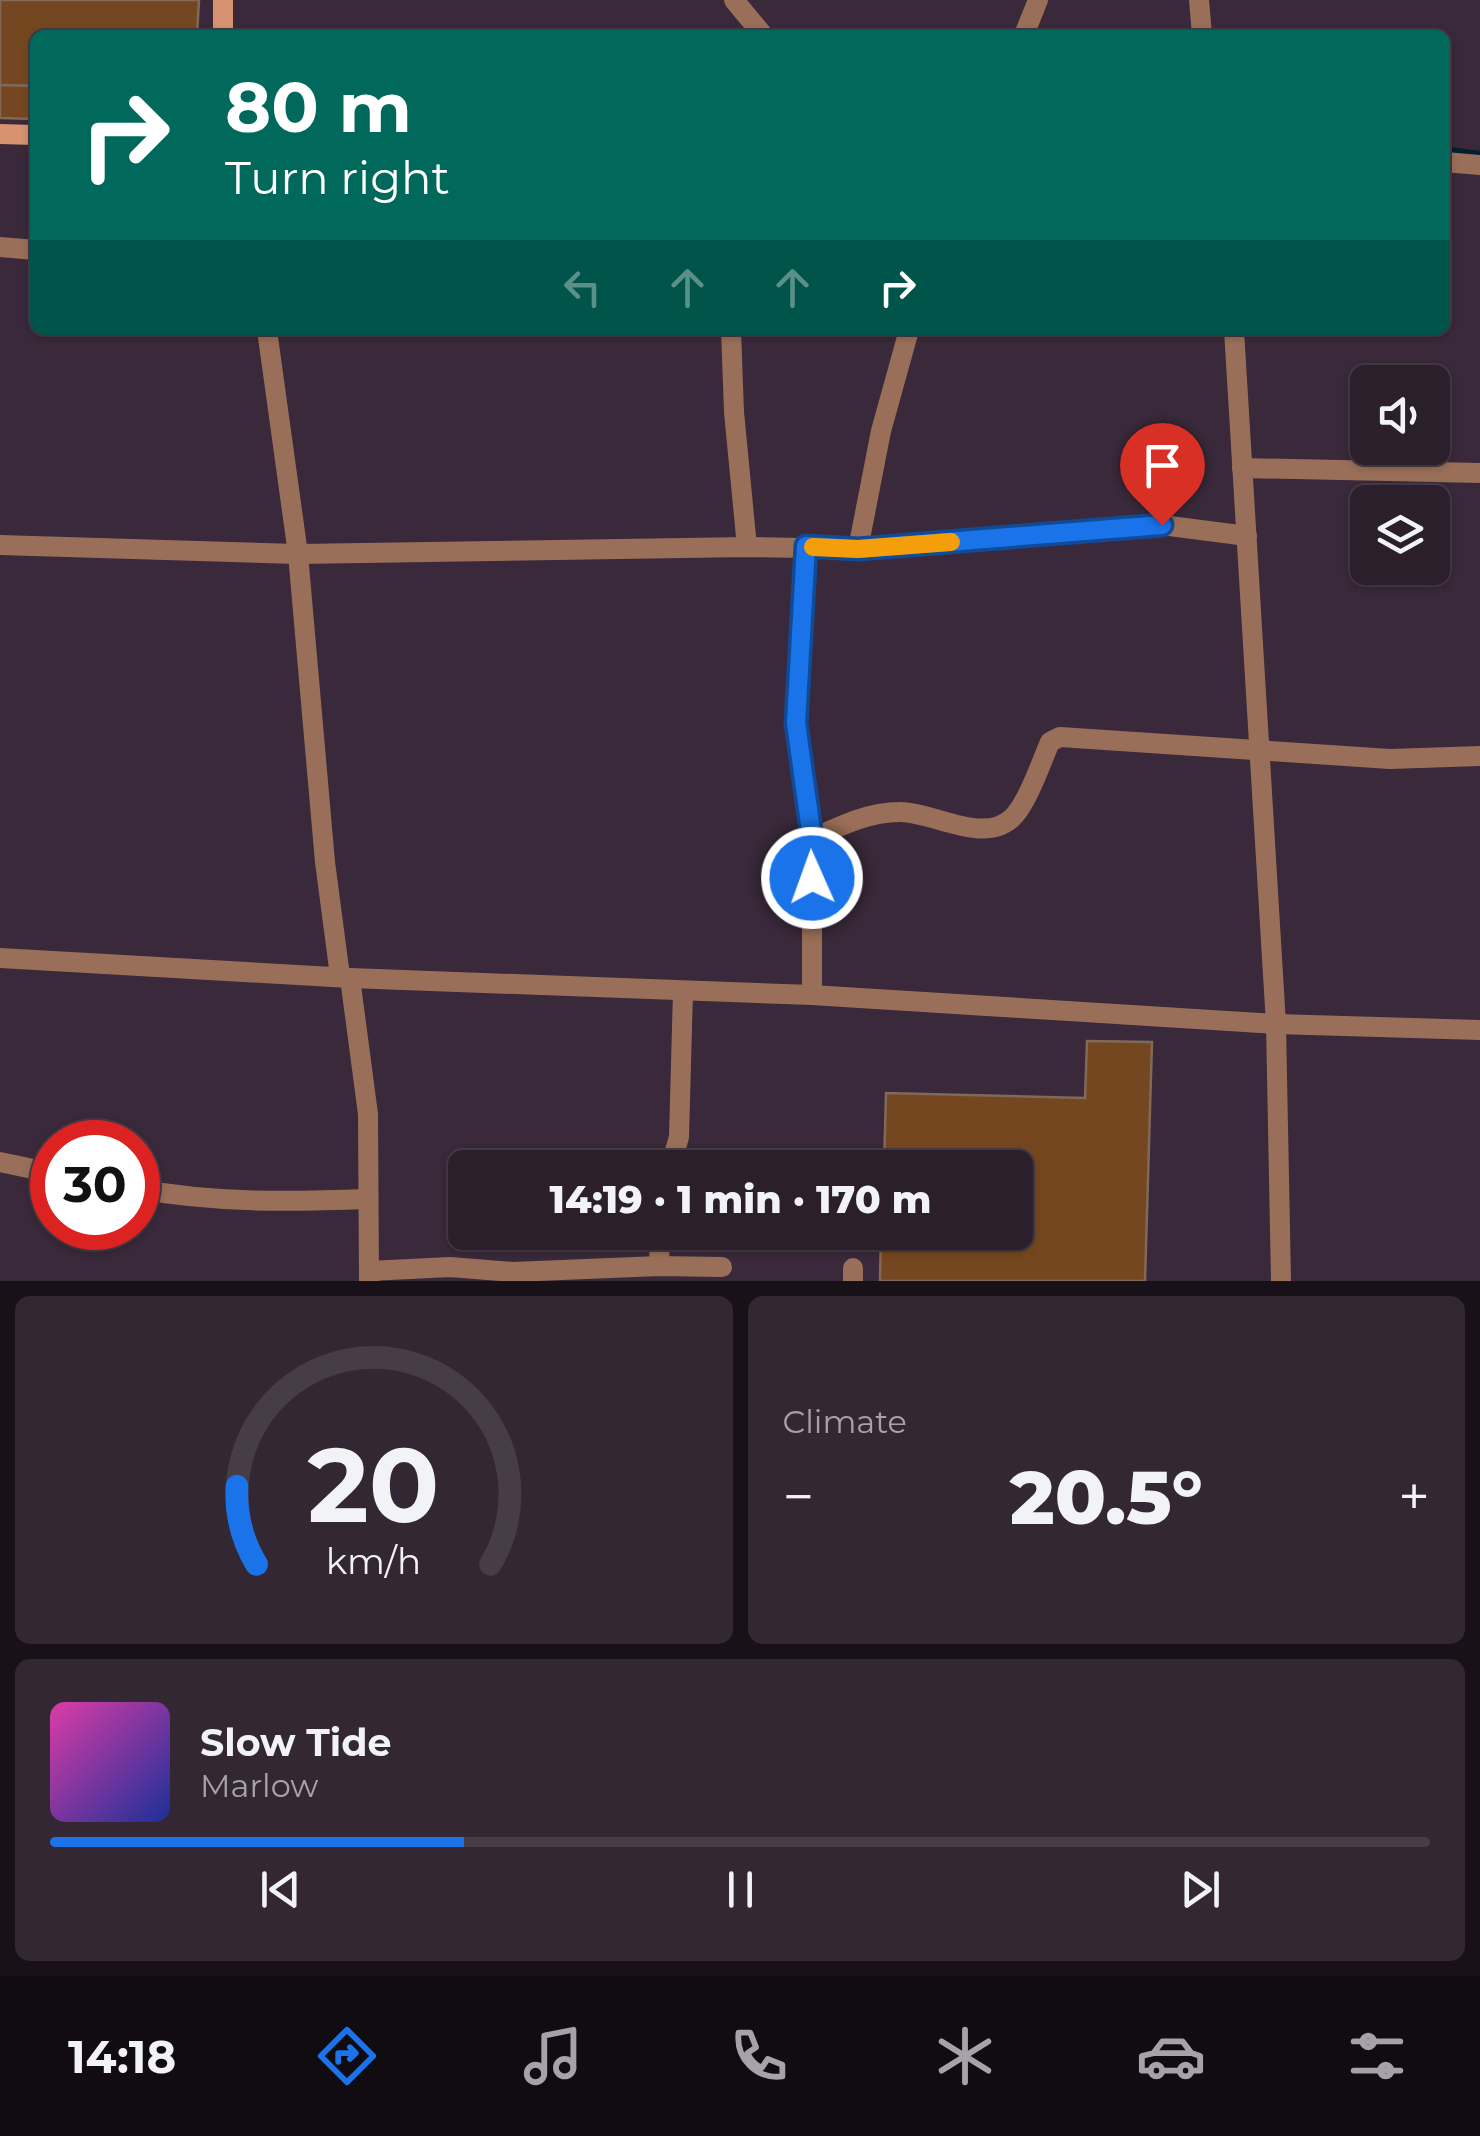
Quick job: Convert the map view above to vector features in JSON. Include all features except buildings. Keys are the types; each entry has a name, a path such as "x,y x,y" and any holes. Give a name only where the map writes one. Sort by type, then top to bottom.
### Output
{"main road":[{"path":"223,0 224,30"},
{"path":"0,134 30,135"}],"street":[{"path":"734,0 758,30"},
{"path":"1026,30 1038,0"},
{"path":"1199,0 1202,30"},
{"path":"1450,163 1480,166"},
{"path":"0,248 30,250"},
{"path":"268,335 298,554 325,862 368,1114 369,1276 450,1267 513,1272 722,1267"},
{"path":"731,335 747,547"},
{"path":"858,549 881,431 908,335"},
{"path":"1234,335 1276,1024 1281,1281"},
{"path":"1242,468 1480,473"},
{"path":"0,545 298,554 806,546 858,549 1162,525 1246,536"},
{"path":"806,546 796,723 812,838 812,996"},
{"path":"812,838 861,817 902,812 982,830 1002,826 1016,815 1050,742 1060,737 1390,759 1480,756"},
{"path":"0,958 812,996 1276,1024 1480,1030"},
{"path":"675,1150 679,1137 682,991"},
{"path":"0,1162 30,1168"},
{"path":"160,1192 225,1201 368,1199"},
{"path":"659,1250 659,1266"}],"waterway":[{"path":"1450,152 1477,155"}],"slow traffic":[{"path":"813,547 858,549 951,542"}],"route":[{"path":"812,878 812,838 796,723 806,546 858,549 1162,525"}]}
